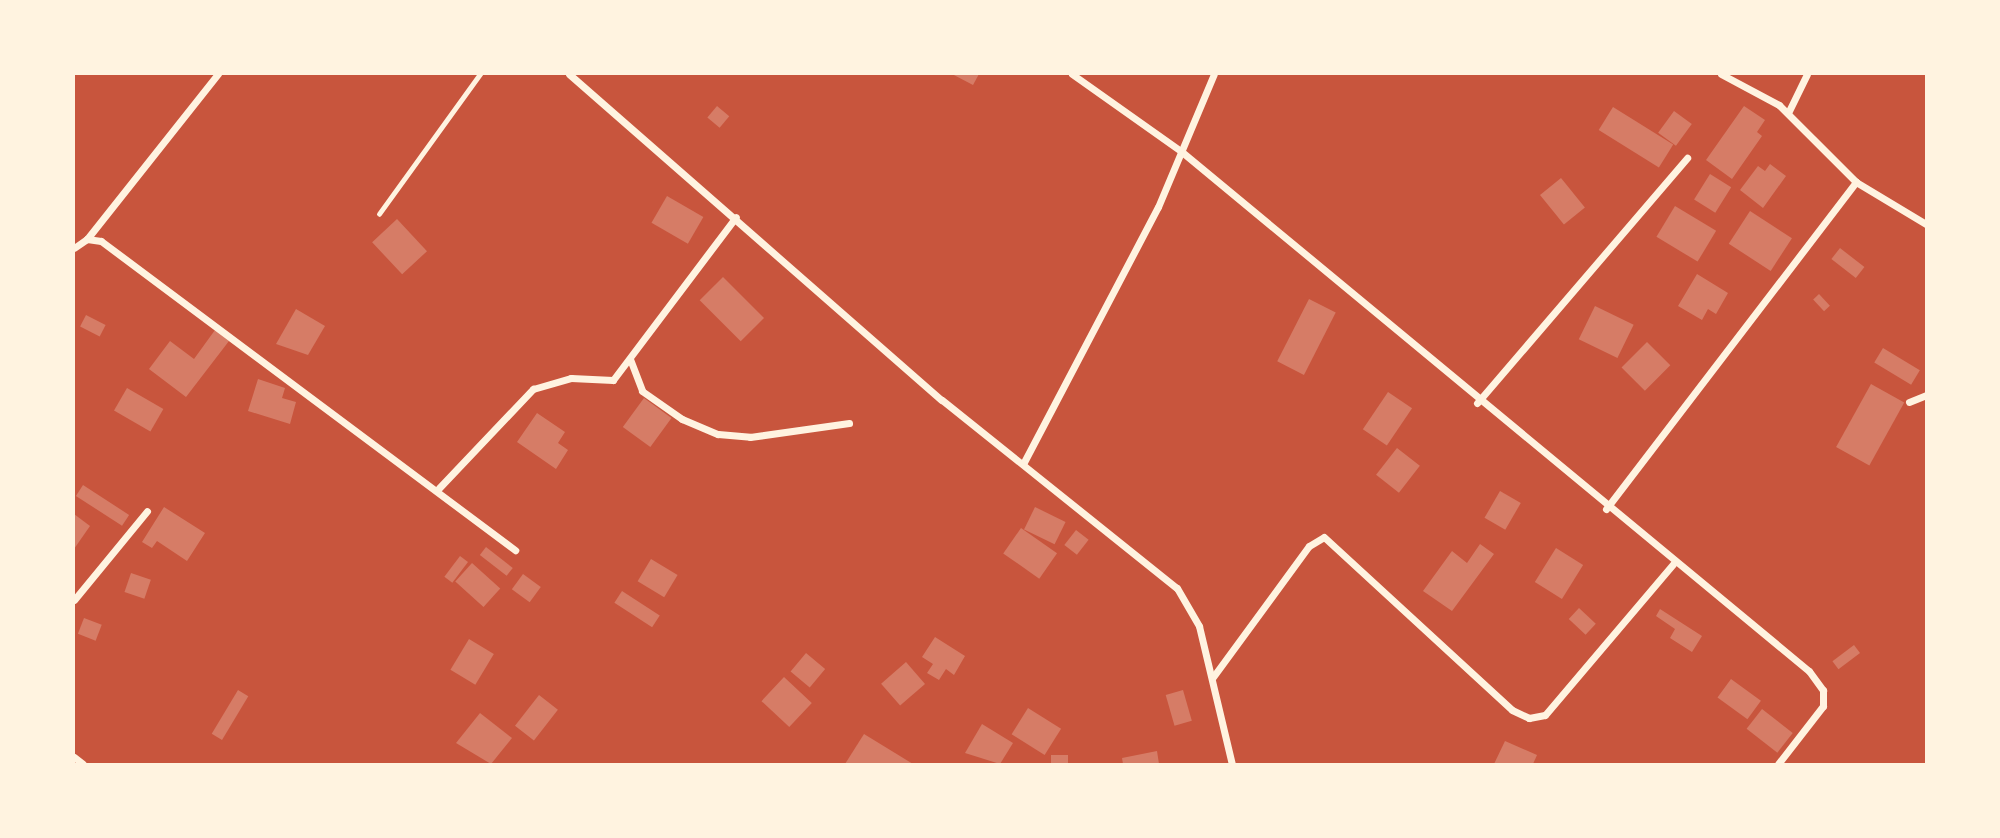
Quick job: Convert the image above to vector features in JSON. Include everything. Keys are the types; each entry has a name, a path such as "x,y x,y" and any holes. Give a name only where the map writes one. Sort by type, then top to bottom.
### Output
{"street":[{"path":"74,248 87,239 219,74"},
{"path":"569,74 1023,464 1177,588 1195,616 1213,677 1233,765"},
{"path":"1072,74 1182,152 1478,403 1824,690 1824,706 1777,765"},
{"path":"1023,464 1182,152 1214,74"},
{"path":"1721,74 1788,113 1856,182 1927,224"},
{"path":"1788,113 1807,74"},
{"path":"1478,403 1687,158"},
{"path":"1606,509 1856,182"},
{"path":"439,488 533,389 571,378 613,380 736,217"},
{"path":"87,239 101,242 439,488 515,550"},
{"path":"630,358 642,391 682,419 718,434 787,434 849,423"},
{"path":"1909,402 1927,395"},
{"path":"74,600 147,511"},
{"path":"1213,677 1309,546 1324,537 1512,710 1529,718 1545,715 1673,564"},
{"path":"74,757 83,765"}],"lane":[{"path":"379,214 480,74"}],"building":[{"path":"952,74 979,74 973,85"},
{"path":"717,106 729,116 720,128 707,117"},
{"path":"1744,106 1765,120 1757,132 1762,136 1732,179 1706,160"},
{"path":"1613,107 1673,145 1659,168 1599,130"},
{"path":"1674,111 1692,124 1676,146 1658,133"},
{"path":"1770,164 1786,176 1763,208 1740,190 1758,166 1765,171"},
{"path":"1710,174 1731,187 1715,213 1694,199"},
{"path":"1561,178 1585,208 1564,225 1540,195"},
{"path":"667,196 703,217 688,244 652,223"},
{"path":"1675,206 1716,231 1698,262 1656,237"},
{"path":"1750,211 1792,238 1771,271 1729,244"},
{"path":"397,219 427,251 402,274 372,242"},
{"path":"1840,248 1864,267 1856,278 1831,259"},
{"path":"1697,274 1728,293 1716,314 1708,309 1702,320 1678,306"},
{"path":"723,277 764,318 741,341 700,300"},
{"path":"1819,294 1830,306 1824,311 1813,299"},
{"path":"1309,299 1336,313 1304,375 1277,361"},
{"path":"1595,306 1634,325 1617,358 1579,339"},
{"path":"296,309 325,326 308,355 276,344"},
{"path":"86,315 106,325 100,337 80,327"},
{"path":"215,330 229,341 186,397 149,369 170,341 194,359"},
{"path":"1647,342 1670,365 1645,391 1622,367"},
{"path":"1883,348 1920,370 1911,385 1874,363"},
{"path":"258,379 285,388 282,398 296,402 290,424 248,411"},
{"path":"1871,384 1904,402 1869,465 1836,447"},
{"path":"127,388 163,409 150,432 114,411"},
{"path":"1388,392 1412,408 1387,446 1363,429"},
{"path":"644,398 672,418 650,447 623,427"},
{"path":"537,413 565,432 558,443 568,450 556,469 517,442"},
{"path":"1397,448 1420,466 1399,493 1376,475"},
{"path":"83,485 129,515 122,526 76,496"},
{"path":"1500,491 1521,503 1505,530 1484,518"},
{"path":"164,507 205,533 187,561 157,541 152,548 142,542"},
{"path":"1035,507 1066,522 1055,544 1024,529"},
{"path":"74,514 90,526 74,549"},
{"path":"1021,528 1057,553 1039,579 1003,553"},
{"path":"1076,530 1089,540 1077,555 1064,545"},
{"path":"1480,544 1494,554 1452,611 1423,591 1452,551 1467,563"},
{"path":"486,547 513,568 507,576 480,555"},
{"path":"1556,548 1583,565 1562,599 1535,582"},
{"path":"460,556 468,562 452,583 444,577"},
{"path":"651,559 678,575 664,597 638,581"},
{"path":"472,563 500,588 484,607 455,582"},
{"path":"131,573 151,580 144,599 124,592"},
{"path":"523,574 541,587 530,602 512,589"},
{"path":"622,591 660,616 652,627 614,603"},
{"path":"1579,608 1596,624 1586,635 1569,619"},
{"path":"1660,609 1702,636 1692,652 1670,638 1675,629 1656,616"},
{"path":"84,618 102,625 96,641 78,634"},
{"path":"935,637 965,656 954,675 946,669 939,680 927,673 933,664 922,657"},
{"path":"469,639 494,654 475,685 450,670"},
{"path":"1854,645 1860,653 1838,669 1832,661"},
{"path":"806,653 825,669 810,687 791,671"},
{"path":"906,662 925,684 900,706 881,684"},
{"path":"784,677 812,703 789,727 761,701"},
{"path":"1731,679 1761,701 1747,719 1717,698"},
{"path":"238,690 248,696 222,740 212,734"},
{"path":"1183,690 1192,721 1175,726 1166,695"},
{"path":"539,695 558,710 534,741 515,726"},
{"path":"1028,708 1061,729 1045,755 1012,734"},
{"path":"1762,709 1793,733 1777,753 1747,729"},
{"path":"480,713 512,738 491,764 456,743"},
{"path":"982,724 1013,743 1000,764 965,753"},
{"path":"864,734 913,764 845,764"},
{"path":"1505,741 1537,755 1533,764 1494,764"},
{"path":"1157,751 1159,764 1123,764 1122,758"},
{"path":"1051,755 1068,755 1068,764 1051,764"}]}
